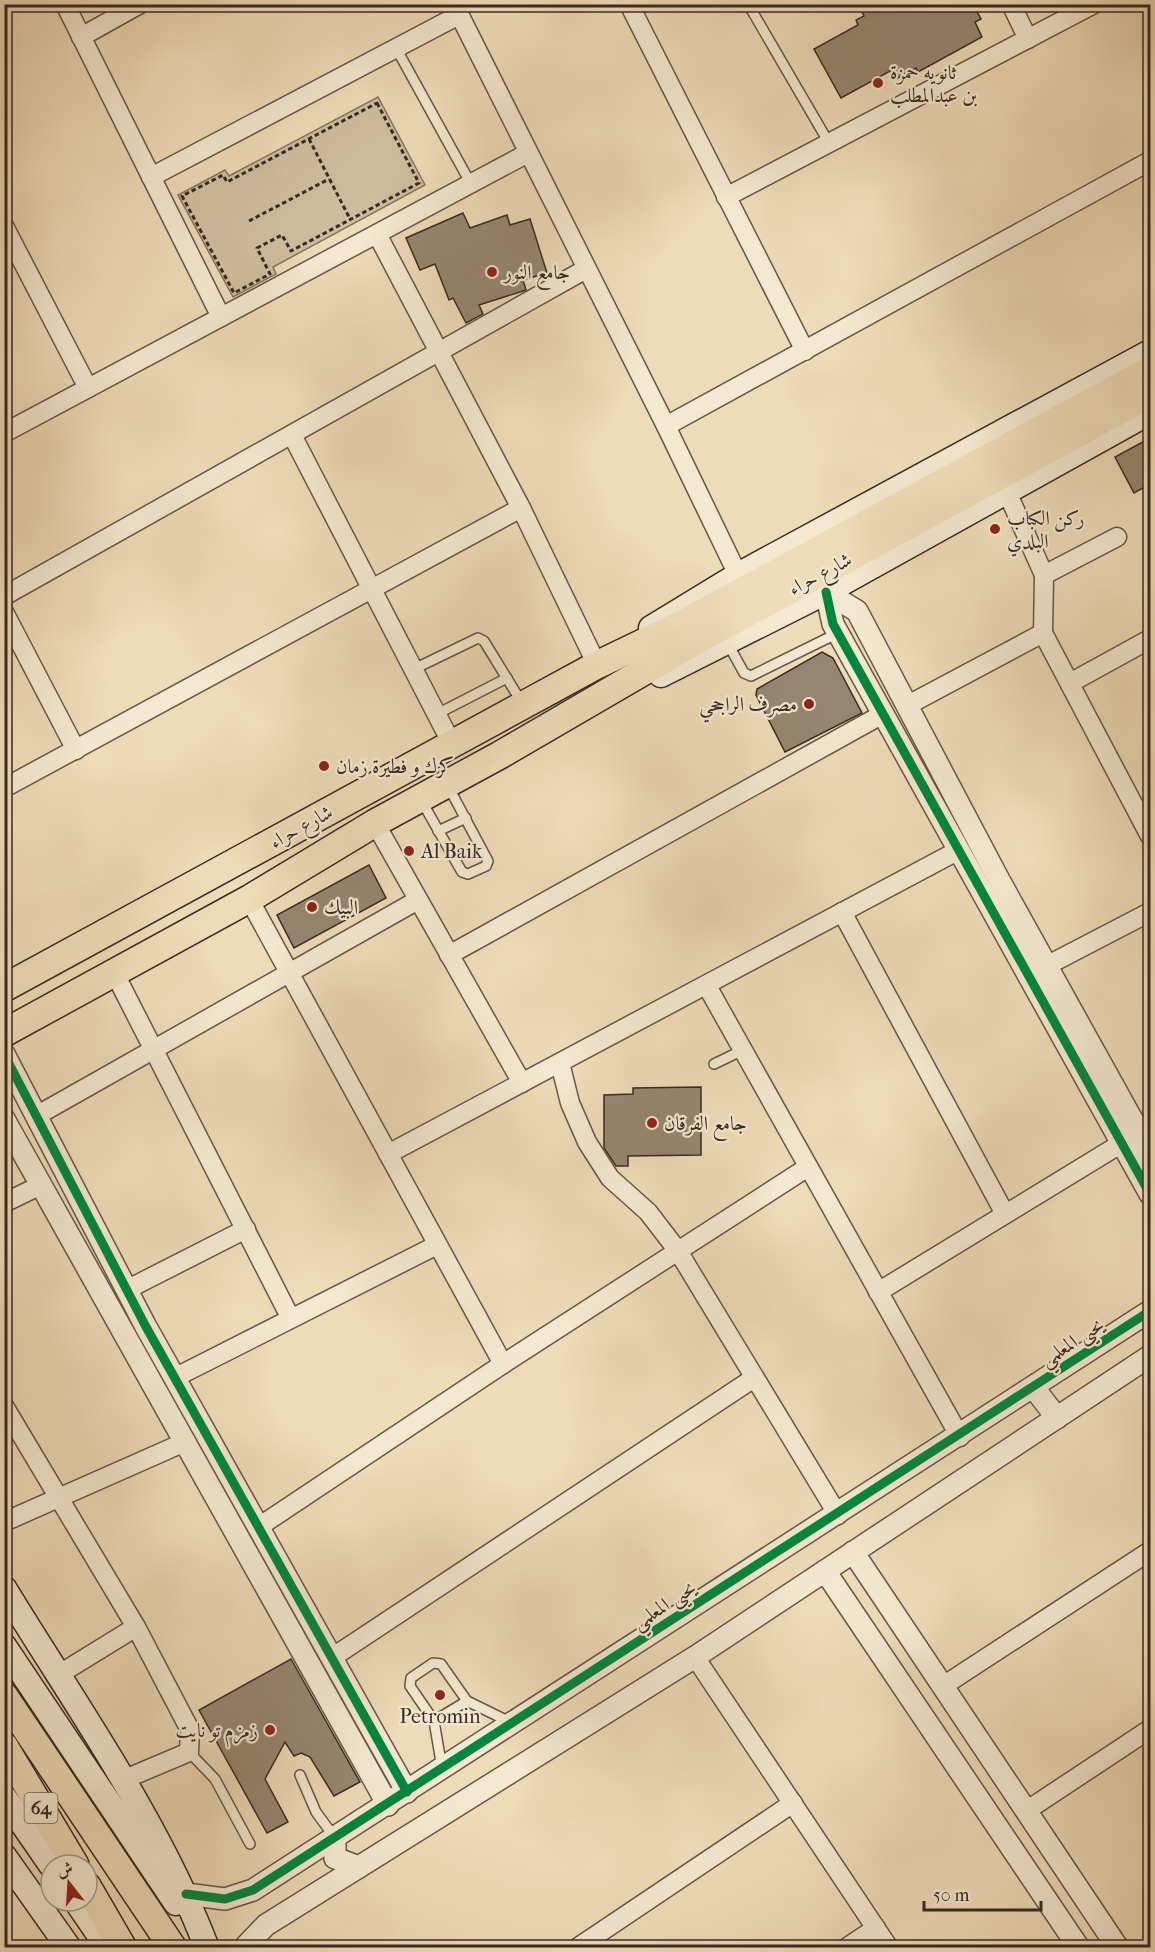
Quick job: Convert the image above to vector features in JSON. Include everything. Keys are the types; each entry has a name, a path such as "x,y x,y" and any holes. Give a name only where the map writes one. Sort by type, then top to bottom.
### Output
{"main road":[{"name":"شارع حراء","path":"4,988 597,665 662,620 738,575 1150,352"},
{"name":"شارع حراء","path":"500,755 687,634 1150,370"},
{"name":"شارع حراء","path":"597,665 687,634 1150,394"},
{"name":"شارع حراء","path":"4,1033 249,899 420,798 500,755 826,592 1150,412"},
{"path":"4,1588 125,1779 186,1894 206,1947"},
{"path":"4,1646 206,1947"},
{"name":"64","path":"4,1696 172,1947"},
{"name":"64","path":"6,1748 68,1853"},
{"path":"4,1797 43,1853"},
{"path":"4,1856 69,1947"},
{"path":"99,1906 123,1947"},
{"path":"84,1913 108,1947"}],"street":[{"path":"65,4 221,317"},
{"path":"81,36 140,4"},
{"path":"629,4 804,351"},
{"path":"1011,4 1028,39"},
{"path":"726,197 1094,4"},
{"path":"151,177 396,48 456,10 666,426 738,575"},
{"path":"4,433 528,153"},
{"path":"666,426 1150,161"},
{"path":"4,226 88,388"},
{"path":"377,234 521,508 597,665"},
{"path":"4,267 21,258"},
{"path":"4,596 586,269"},
{"path":"292,435 453,744"},
{"path":"1007,492 1044,575 1043,633 1150,836"},
{"path":"4,788 521,508"},
{"path":"1044,575 1117,537"},
{"path":"826,592 833,624 959,850 989,884 1046,966 1150,1152"},
{"path":"826,592 857,611 908,705 989,884 1150,1194"},
{"path":"4,612 76,750"},
{"path":"908,705 1043,633"},
{"path":"1070,683 1150,639"},
{"path":"449,955 884,714"},
{"path":"375,823 522,1083"},
{"path":"388,1154 959,850"},
{"path":"249,899 503,1364"},
{"path":"36,1116 418,900"},
{"path":"842,912 1005,1214"},
{"path":"1046,966 1150,912"},
{"path":"114,972 290,1317"},
{"path":"707,986 960,1437"},
{"path":"4,1054 144,1325 260,1526 407,1792"},
{"path":"560,1063 570,1103 587,1142 610,1178 648,1212 678,1251 838,1515"},
{"path":"4,1119 388,1805"},
{"path":"878,1292 1122,1143"},
{"path":"260,1526 503,1364 808,1167"},
{"path":"4,1203 41,1185"},
{"path":"126,1290 246,1229"},
{"path":"176,1377 290,1317 436,1245"},
{"name":"يحيى المعلمي","path":"186,1894 225,1899 253,1890 960,1437 1150,1311"},
{"path":"127,1338 144,1325"},
{"path":"244,1947 266,1925 695,1657 1150,1356"},
{"path":"333,1657 754,1378"},
{"path":"1034,1388 1058,1418"},
{"path":"4,1406 136,1627 190,1730 189,1752 125,1779"},
{"path":"4,1522 185,1442"},
{"path":"943,1686 1150,1551"},
{"path":"853,1552 1118,1947"},
{"path":"825,1571 1079,1947"},
{"path":"58,1675 136,1627"},
{"path":"695,1657 889,1947"},
{"path":"1026,1811 1150,1729"},
{"path":"577,1947 793,1803"},
{"path":"335,1838 335,1858 359,1867"},
{"path":"846,1947 876,1928"}],"lane":[{"path":"748,4 829,143"},
{"path":"396,48 471,184"},
{"path":"727,642 744,673 751,676 838,633"},
{"path":"414,669 478,638 484,641 523,705"},
{"path":"437,714 507,678"},
{"path":"420,798 462,872 468,874 486,866 488,861 447,784"},
{"path":"438,831 465,818"},
{"path":"714,1064 743,1050"},
{"path":"442,1769 434,1721 410,1686 411,1678 433,1664 441,1664 467,1701 512,1724"},
{"path":"434,1721 467,1701"},
{"path":"189,1752 215,1779 250,1844"},
{"path":"300,1775 316,1812 335,1838"}],"path":[{"path":"377,103 419,183 350,219 291,251 282,235 256,248 270,274 234,293 182,196 223,175 227,182 377,103"},
{"path":"309,139 350,219"},
{"path":"249,221 329,179"}],"shaded area":[{"path":"378,97 425,185 273,267 276,274 233,297 178,195 225,170 229,176"}],"building":[{"path":"858,4 973,4 981,19 975,22 982,37 918,72 916,68 894,80 890,71 841,98 814,49 858,25 856,20 864,16"},
{"name":"جامع النور","path":"463,213 470,228 507,215 510,225 530,219 547,273 523,280 526,290 479,305 483,314 466,323 453,298 449,300 435,264 420,270 406,238"},
{"path":"1150,438 1150,484 1134,493 1115,457"},
{"name":"مصرف الراجحي","path":"822,652 833,658 862,713 785,752 756,695 757,689"},
{"path":"369,865 386,898 294,948 277,915"},
{"name":"جامع الفرقان","path":"701,1087 701,1155 628,1156 628,1166 616,1166 604,1148 604,1095 633,1094 633,1088"},
{"name":"زمزم تو نايت","path":"291,1659 360,1782 334,1796 310,1757 301,1753 294,1756 285,1742 265,1779 288,1822 267,1833 199,1710"}],"cycle path":[{"path":"826,592 833,624 1150,1194"},
{"path":"4,1054 145,1325 407,1792"},
{"path":"186,1894 225,1899 253,1890 1150,1311"}],"place":[{"name":"ثانويه حمزة بن عبدالمطلب","path":"878,83"},
{"name":"جامع النور","path":"492,272"},
{"name":"ركن الكباب البلدي","path":"995,529"},
{"name":"مصرف الراجحي","path":"809,704"},
{"name":"كرك و فطيرة زمان","path":"324,766"},
{"name":"Al Baik","path":"409,851"},
{"name":"البيك","path":"312,907"},
{"name":"جامع الفرقان","path":"652,1123"},
{"name":"Petromin","path":"440,1695"},
{"name":"زمزم تو نايت","path":"270,1730"}]}
